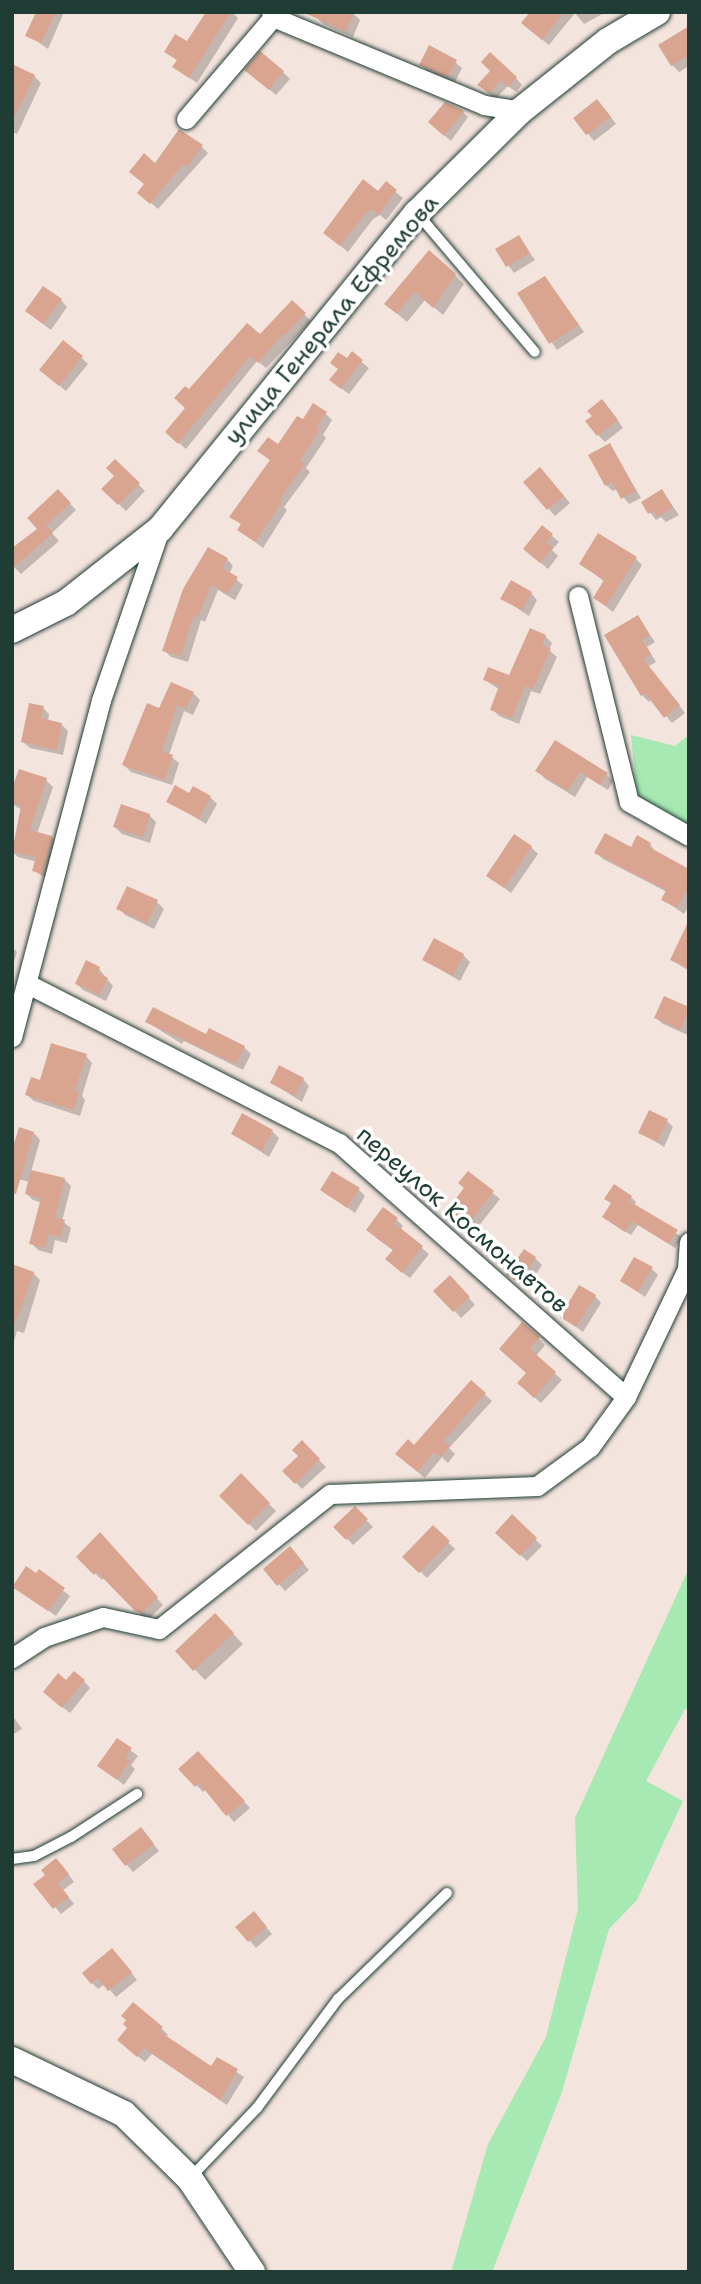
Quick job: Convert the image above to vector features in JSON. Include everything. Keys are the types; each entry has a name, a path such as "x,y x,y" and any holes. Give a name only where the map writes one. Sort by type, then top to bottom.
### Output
{"street":[{"name":"улица Генерала Ефремова","path":"12,630 66,603 160,529 417,213 520,111 608,41 657,12"},
{"path":"187,119 272,15 484,105 520,111"},
{"path":"12,1037 101,700 160,529"},
{"path":"578,596 629,802 689,836"},
{"name":"переулок Космонавтов","path":"28,984 339,1143 626,1397"},
{"path":"12,1658 44,1637 103,1617 159,1629 330,1494 537,1486 590,1447 626,1397 687,1269 689,1242"},
{"path":"12,2060 124,2114 190,2179 253,2272"}],"lane":[{"path":"417,213 535,352"},
{"path":"12,1859 34,1856 137,1794"},
{"path":"190,2179 257,2108 338,1999 447,1893"}],"green space":[{"path":"631,735 675,746 689,735 689,825 637,796"},
{"path":"689,1568 689,1710 685,1709 646,1781 683,1801 637,1900 609,1929 562,2092 492,2272 451,2272 488,2144 546,2037 578,1909 575,1818"}],"building":[{"path":"36,12 56,12 41,43 25,36"},
{"path":"206,12 231,12 189,78 172,67 177,60 164,52 175,34 187,41"},
{"path":"302,12 354,12 346,31"},
{"path":"530,12 564,12 542,40 521,23"},
{"path":"689,26 689,55 671,66 658,45"},
{"path":"429,45 457,60 448,77 419,65"},
{"path":"260,51 284,71 269,90 244,70"},
{"path":"490,52 517,77 508,87 501,80 489,93 477,85 490,71 481,62"},
{"path":"12,64 35,75 12,123"},
{"path":"597,99 611,117 586,135 573,118"},
{"path":"445,102 464,111 444,136 428,122"},
{"path":"179,129 203,145 187,167 183,164 150,204 137,193 144,184 129,172 144,153 155,163"},
{"path":"363,179 378,191 386,181 397,190 378,215 372,209 366,213 340,246 323,233"},
{"path":"519,235 530,253 506,267 495,249"},
{"path":"429,250 456,274 433,308 415,292 397,314 384,304"},
{"path":"545,276 579,325 549,344 517,293"},
{"path":"43,286 62,299 43,324 25,311"},
{"path":"292,300 306,313 258,363 250,356 178,444 165,432 185,408 174,398 185,386 189,389 247,323 260,334"},
{"path":"63,340 83,356 59,386 39,370"},
{"path":"352,351 363,360 341,389 329,380 338,369 330,363 338,352 347,358"},
{"path":"602,399 618,420 597,436 585,421 592,416 587,411"},
{"path":"313,403 327,412 316,428 320,430 300,460 305,464 279,500 282,502 255,542 237,530 241,524 229,517 270,460 257,451 268,437 278,444 297,416 303,419"},
{"path":"610,443 636,491 621,499 612,482 605,486 588,455"},
{"path":"115,459 140,483 118,505 101,489 114,476 106,468"},
{"path":"540,467 564,496 547,510 523,482"},
{"path":"58,489 71,503 46,525 53,533 12,569 12,548 37,529 27,518"},
{"path":"662,489 673,507 658,517 654,511 648,514 641,502"},
{"path":"542,525 553,534 546,543 553,548 540,563 523,549"},
{"path":"598,533 637,557 606,606 593,598 604,580 579,564"},
{"path":"208,547 228,558 222,568 238,577 228,594 211,585 198,617 194,615 181,656 162,651 183,589"},
{"path":"511,580 532,592 522,610 500,599"},
{"path":"638,615 650,635 642,640 651,654 643,659 680,705 664,718 645,693 641,696 604,635"},
{"path":"530,628 546,635 542,645 551,649 533,689 525,686 512,718 490,710 499,686 483,680 488,667 509,675"},
{"path":"171,682 194,692 186,709 177,705 162,751 173,755 165,780 122,765 147,703 159,708"},
{"path":"29,703 44,706 41,718 62,723 57,750 21,742"},
{"path":"555,740 608,773 600,785 580,772 568,791 535,771"},
{"path":"19,769 47,778 30,830 52,836 42,874 32,871 36,857 12,852 21,806 12,803 12,788"},
{"path":"175,785 189,793 193,786 211,796 199,819 166,802"},
{"path":"121,804 150,814 143,837 113,827"},
{"path":"605,833 631,847 637,835 651,843 649,847 689,869 689,886 677,908 661,900 666,890 594,853"},
{"path":"514,834 532,846 504,888 486,876"},
{"path":"127,886 158,900 147,923 116,909"},
{"path":"689,920 689,969 670,960"},
{"path":"434,938 464,954 453,976 422,960"},
{"path":"86,960 100,967 98,973 108,978 100,995 75,984"},
{"path":"664,996 689,1007 681,1030 654,1018"},
{"path":"153,1007 206,1034 209,1028 245,1046 236,1064 145,1022"},
{"path":"51,1043 87,1054 75,1090 79,1092 74,1110 25,1095 31,1077 40,1080"},
{"path":"279,1065 304,1078 295,1096 270,1083"},
{"path":"649,1110 668,1119 657,1142 638,1133"},
{"path":"242,1113 273,1130 262,1151 231,1134"},
{"path":"19,1127 34,1132 16,1194 12,1194 12,1150"},
{"path":"31,1170 65,1178 55,1217 65,1220 60,1237 49,1234 45,1248 29,1244 41,1198 25,1194"},
{"path":"332,1171 360,1188 347,1208 320,1190"},
{"path":"468,1171 494,1191 466,1227 446,1211 464,1188 458,1183"},
{"path":"614,1184 632,1196 629,1201 678,1230 669,1244 632,1221 625,1232 602,1217 611,1203 604,1199"},
{"path":"383,1207 398,1218 394,1223 423,1246 402,1273 385,1259 393,1250 366,1230"},
{"path":"524,1249 536,1257 519,1283 506,1275"},
{"path":"634,1257 653,1267 638,1292 620,1281"},
{"path":"12,1264 34,1272 14,1327 12,1327"},
{"path":"450,1275 470,1297 453,1312 433,1291"},
{"path":"579,1285 596,1295 576,1327 560,1317"},
{"path":"522,1322 540,1337 530,1349 556,1372 534,1398 517,1383 526,1373 499,1349"},
{"path":"471,1380 486,1393 443,1441 450,1446 441,1457 434,1452 418,1472 395,1454 408,1439 414,1445"},
{"path":"302,1440 320,1459 295,1484 282,1471 298,1456 292,1450"},
{"path":"241,1473 270,1503 248,1525 219,1496"},
{"path":"355,1506 368,1519 346,1540 333,1527"},
{"path":"512,1514 537,1538 520,1556 495,1533"},
{"path":"433,1525 450,1541 419,1573 402,1557"},
{"path":"100,1532 158,1597 142,1613 135,1611 97,1572 94,1575 76,1557"},
{"path":"290,1546 304,1563 277,1586 263,1569"},
{"path":"26,1566 36,1573 39,1569 65,1588 48,1611 12,1587"},
{"path":"215,1613 234,1633 193,1671 175,1651"},
{"path":"74,1671 85,1680 62,1708 43,1692 58,1673 66,1680"},
{"path":"117,1738 132,1748 125,1758 130,1761 117,1780 97,1766"},
{"path":"198,1751 245,1801 226,1816 199,1783 195,1787 178,1769"},
{"path":"141,1827 154,1844 125,1866 112,1849"},
{"path":"56,1858 69,1874 58,1883 69,1897 53,1909 33,1884 45,1875 41,1870"},
{"path":"254,1911 267,1927 248,1942 235,1927"},
{"path":"112,1948 132,1972 108,1991 98,1978 91,1984 82,1973"},
{"path":"133,2002 163,2027 159,2031 211,2066 217,2057 238,2069 220,2100 144,2048 137,2057 117,2040 127,2028 123,2024 126,2020 121,2016"}]}
